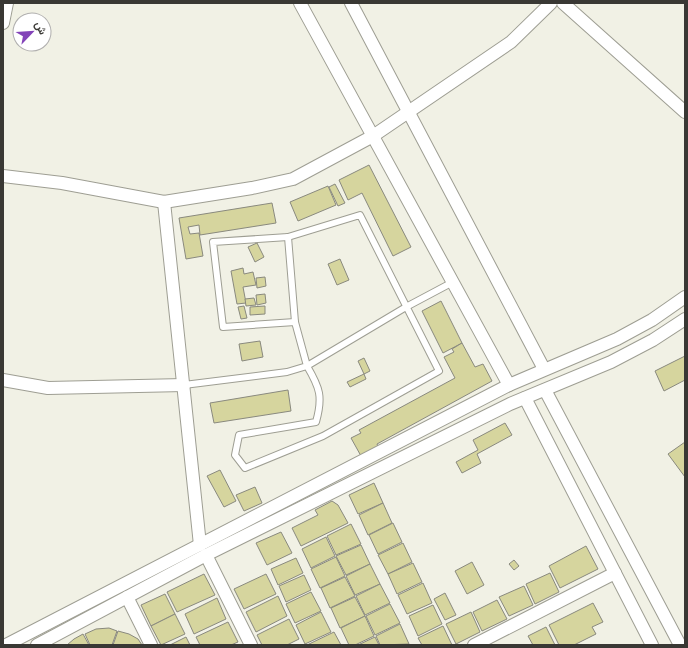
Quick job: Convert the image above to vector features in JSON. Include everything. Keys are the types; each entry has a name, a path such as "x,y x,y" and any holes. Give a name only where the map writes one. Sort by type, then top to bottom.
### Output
{"street":[{"path":"3,23 7,3"},
{"path":"300,3 509,385"},
{"path":"351,3 544,370"},
{"path":"3,176 62,183 164,202 252,188 293,179 373,136 511,42 551,3"},
{"path":"563,3 685,112"},
{"path":"164,202 203,550 251,645"},
{"path":"6,645 24,641 203,550 509,385 617,339 652,320 685,297"},
{"path":"37,645 127,598 203,550 510,404 611,362 653,340 685,319"},
{"path":"3,380 48,388 184,385"},
{"path":"545,390 680,645"},
{"path":"525,398 652,645"},
{"path":"474,645 614,573"},
{"path":"127,598 152,645"}],"lane":[{"path":"288,237 295,322 307,366 317,384 320,406 316,422 239,435 235,455 245,468 323,436 439,371 360,215 288,237 213,242 223,327 295,322"},
{"path":"184,385 287,372 307,366 406,307 453,282"}],"building":[{"path":"369,165 411,247 393,256 362,193 348,200 339,180"},
{"path":"335,184 345,203 338,206 329,187"},
{"path":"328,186 336,205 298,221 290,202"},
{"path":"272,203 276,223 200,235 199,225 188,227 190,234 199,233 203,256 186,259 179,218"},
{"path":"257,243 264,257 255,262 248,247"},
{"path":"340,259 349,280 337,285 328,264"},
{"path":"243,268 244,274 253,272 256,285 243,287 246,303 237,304 231,271"},
{"path":"265,277 266,286 257,288 256,278"},
{"path":"265,294 266,303 257,305 256,295"},
{"path":"254,298 256,305 246,306 245,299"},
{"path":"441,301 462,343 443,353 422,311"},
{"path":"244,306 247,318 241,319 238,307"},
{"path":"265,306 265,314 250,315 250,307"},
{"path":"260,341 263,357 242,361 239,344"},
{"path":"462,343 475,367 483,364 492,381 377,444 378,447 361,456 351,438 361,433 359,430 455,378 444,357 454,352 452,349"},
{"path":"685,356 685,380 664,391 655,371"},
{"path":"364,358 370,371 364,374 358,361"},
{"path":"364,374 366,379 350,387 347,382"},
{"path":"288,390 291,411 214,423 210,403"},
{"path":"505,423 512,435 477,454 481,463 462,473 456,462 478,450 473,440"},
{"path":"685,442 685,477 668,454"},
{"path":"220,470 236,501 224,507 207,476"},
{"path":"374,483 383,503 358,514 349,495"},
{"path":"255,487 262,503 244,511 236,495"},
{"path":"332,501 338,505 348,523 301,546 292,528 318,515 315,510"},
{"path":"383,503 392,523 368,535 359,515"},
{"path":"393,523 402,542 378,554 369,535"},
{"path":"351,524 361,544 336,555 327,536"},
{"path":"281,532 292,553 267,565 256,543"},
{"path":"326,537 335,556 311,568 302,549"},
{"path":"403,543 412,562 388,574 378,555"},
{"path":"361,545 370,564 346,575 336,556"},
{"path":"586,546 598,569 560,588 549,566"},
{"path":"336,557 345,576 320,588 311,569"},
{"path":"296,558 303,573 278,585 271,569"},
{"path":"514,560 519,566 514,570 509,564"},
{"path":"472,562 484,585 467,594 455,571"},
{"path":"413,563 422,582 397,594 388,574"},
{"path":"370,564 380,584 355,595 346,576"},
{"path":"550,573 559,592 535,604 526,584"},
{"path":"204,574 215,595 177,612 167,592"},
{"path":"266,574 276,594 244,609 234,589"},
{"path":"304,575 311,590 286,602 279,586"},
{"path":"345,577 355,596 330,608 321,588"},
{"path":"423,583 432,603 407,614 398,595"},
{"path":"380,584 390,603 365,615 356,596"},
{"path":"524,586 533,605 509,616 499,597"},
{"path":"311,592 321,611 295,623 286,604"},
{"path":"445,593 456,615 445,620 434,599"},
{"path":"165,594 175,614 151,626 141,605"},
{"path":"278,596 287,616 256,632 246,612"},
{"path":"355,597 365,616 340,628 331,608"},
{"path":"217,598 226,619 194,634 185,614"},
{"path":"497,600 507,619 482,631 473,612"},
{"path":"593,603 603,622 592,627 596,634 574,645 559,645 549,625"},
{"path":"390,604 400,623 375,635 366,616"},
{"path":"433,605 442,624 418,636 409,616"},
{"path":"321,612 331,632 305,644 296,625"},
{"path":"471,612 480,632 456,644 446,624"},
{"path":"175,614 185,634 161,645 151,626"},
{"path":"365,616 374,636 355,645 349,645 341,628"},
{"path":"289,619 299,639 287,645 262,645 257,635"},
{"path":"228,622 238,642 231,645 200,645 196,637"},
{"path":"400,624 409,644 380,645 376,636"},
{"path":"443,626 452,645 422,645 418,638"},
{"path":"546,627 555,645 533,645 528,636"},
{"path":"109,628 117,631 112,645 90,645 85,634 96,629"},
{"path":"118,631 129,634 138,639 142,645 113,645"},
{"path":"334,632 341,645 307,645"},
{"path":"83,634 89,645 67,645 74,639"},
{"path":"186,637 190,645 170,645"},
{"path":"375,637 379,645 358,645"}]}
